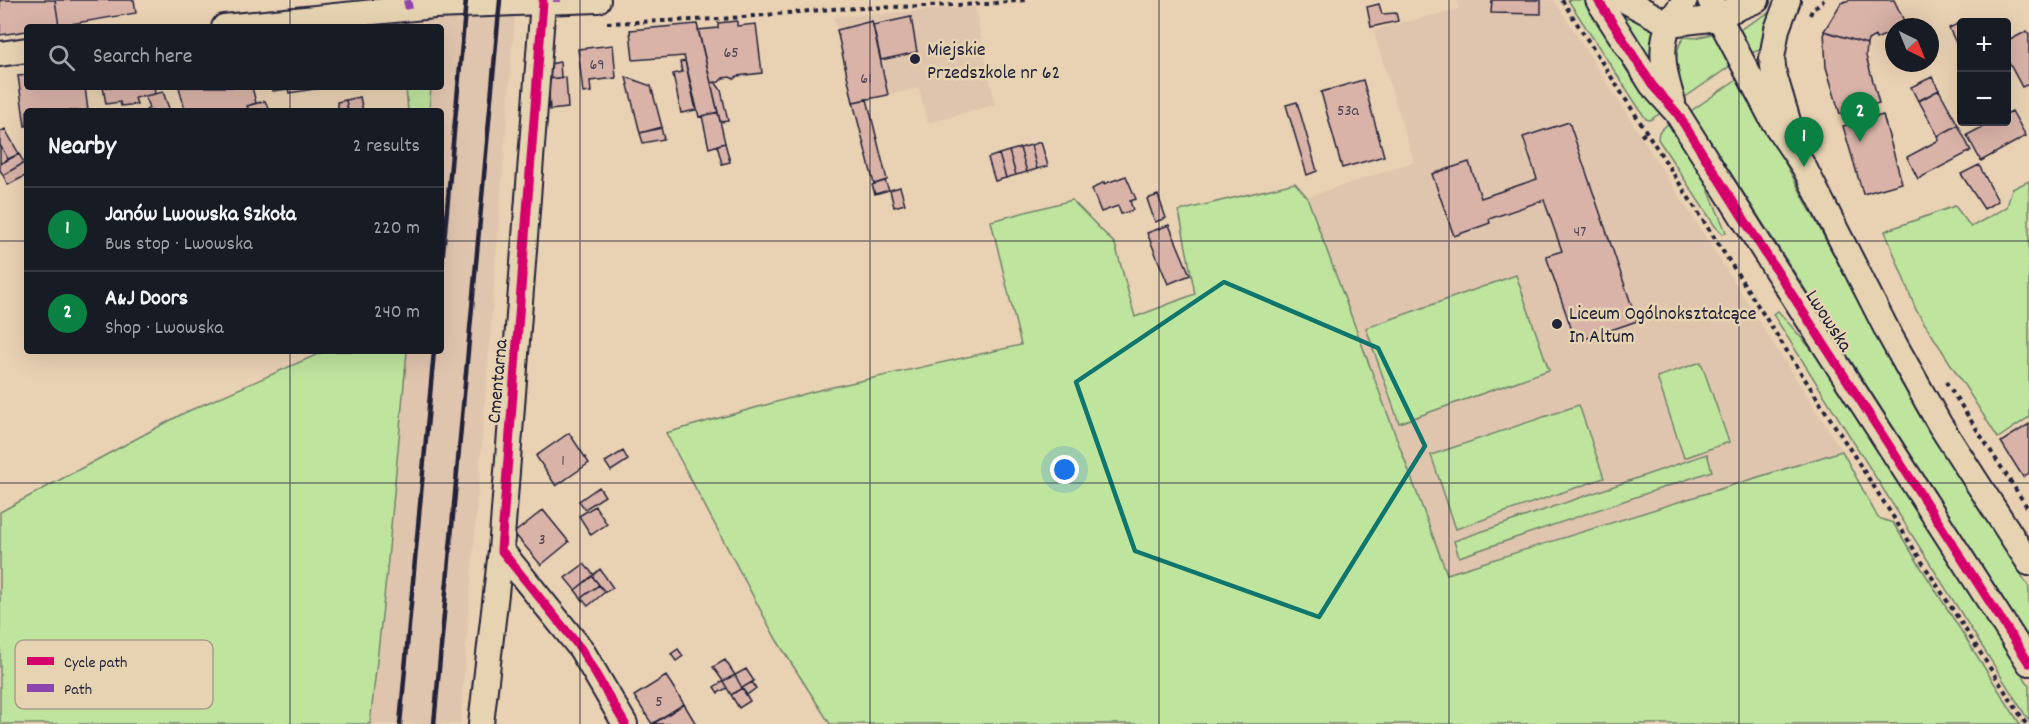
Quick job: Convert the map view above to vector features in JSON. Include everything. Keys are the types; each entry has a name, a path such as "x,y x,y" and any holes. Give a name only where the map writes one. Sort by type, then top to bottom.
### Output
{"street":[{"name":"Lwowska","path":"1598,0 1652,85 1675,108 1770,261 2029,663"},
{"path":"1624,0 1669,24 1696,22 1714,8 1757,0"},
{"name":"Lwowska","path":"1675,108 1664,72 1664,47 1669,24 1685,0"},
{"path":"1788,0 1777,28 1772,58 1786,117 1804,167"},
{"path":"254,24 434,6 543,2 597,12"},
{"name":"Cmentarna","path":"481,724 501,550 543,2"},
{"path":"1714,8 1773,121 1804,167 1888,332 1940,425 2029,563"},
{"path":"0,54 24,50"},
{"path":"501,550 581,649 625,724"}],"path":[{"path":"597,12 720,19 832,9 987,4 1025,0"},
{"path":"1562,0 2026,724"},
{"path":"1808,20 1812,10 1824,0"},
{"path":"1641,136 1647,132"},
{"path":"1942,376 2029,510"}],"highlighted area":[{"path":"1224,282 1378,348 1425,446 1319,617 1135,551 1076,382"}],"shaded area":[{"path":"426,0 515,15 460,724 350,724 393,354 444,354 444,108 417,108 419,90 444,90 444,24 424,24"},
{"name":"Liceum Ogólnokształcące In Altum","path":"1457,0 1554,0 1842,451 1447,574 1307,197 1414,162 1373,30 1458,9"},
{"name":"Miejskie Przedszkole nr 62","path":"975,7 995,105 928,123 919,88 853,102 834,17"}],"green space":[{"path":"1568,0 1590,0 1662,112 1650,120 1646,119"},
{"path":"1617,7 1656,26 1652,64"},
{"path":"1772,12 1764,49 1750,53 1738,32"},
{"path":"1715,33 1733,64 1684,98 1676,76 1676,59 1680,44 1684,37 1696,38"},
{"path":"1740,77 1922,420 2029,587 2029,639 1691,111"},
{"path":"406,90 431,90 429,108 408,108"},
{"path":"1668,124 1703,177 1726,232 1723,234 1715,226 1658,139 1659,132"},
{"path":"2029,181 2029,417 1998,438 1916,310 1885,231 1955,206 1971,227 2007,207 2012,189"},
{"path":"1295,183 1307,197 1447,574 1842,451 1878,518 1893,523 2020,724 830,724 776,639 666,433 815,391 1021,345 991,221 1072,200 1115,244 1135,317 1195,294 1179,211"},
{"path":"1516,275 1549,370 1399,423 1366,328"},
{"path":"1778,311 1818,357 2029,685 2029,721 1773,314"},
{"path":"318,354 407,354 370,724 0,724 0,512 184,413"},
{"path":"1701,362 1729,442 1684,458 1657,377"},
{"path":"1579,405 1604,478 1456,529 1431,455"},
{"path":"1707,454 1712,471 1459,557 1454,541"}],"building":[{"path":"0,0 55,0 59,24 24,24 24,31 0,35"},
{"path":"55,0 134,0 136,13 59,24"},
{"path":"1492,0 1541,0 1541,14 1491,13"},
{"path":"1849,0 1894,0 1903,18 1885,18 1885,35 1876,39 1875,36 1868,40 1867,44 1824,31 1841,3"},
{"path":"1379,4 1382,14 1396,13 1398,21 1371,27 1367,7"},
{"path":"911,17 917,52 881,60 873,25"},
{"path":"737,21 737,26 756,24 762,73 737,76 734,79 723,78 719,82 711,83 698,30 718,28 718,23"},
{"path":"872,21 888,95 853,102 837,30"},
{"path":"697,24 718,112 699,117 684,56 633,60 630,30"},
{"path":"1957,24 1957,45 1949,28"},
{"path":"1824,31 1867,44 1866,56 1879,103 1840,114 1826,67"},
{"path":"2027,31 2029,34 2029,84 2022,87 2011,66 2011,39"},
{"path":"613,45 616,78 590,81 591,92 583,93 578,49"},
{"path":"685,61 696,110 681,113 673,74 682,72 680,62"},
{"path":"560,62 561,78 548,79 550,64"},
{"path":"24,75 24,90 85,90 88,108 24,108 24,119 18,76"},
{"path":"566,77 568,108 550,110 548,79"},
{"path":"626,77 651,86 662,127 640,133"},
{"path":"1932,77 1939,90 1918,101 1911,87"},
{"path":"1363,80 1384,156 1342,168 1321,92"},
{"path":"715,82 721,90 728,121 720,122 711,83"},
{"path":"104,90 154,90 155,94 135,98 137,104 121,106 120,102 106,104"},
{"path":"180,90 253,90 256,103 247,106 248,108 184,108"},
{"path":"288,90 308,90 289,93"},
{"path":"1939,90 1957,126 1938,136 1919,101"},
{"path":"163,92 169,108 149,108 145,96"},
{"path":"360,97 362,108 347,108 346,100"},
{"path":"867,99 887,180 874,184 853,102"},
{"path":"346,100 347,108 338,108 337,102"},
{"path":"265,101 268,108 248,108 247,106"},
{"path":"1297,102 1317,171 1307,175 1286,105"},
{"path":"718,112 725,143 709,148 702,116"},
{"path":"2011,112 2026,136 1981,161 1967,135 1984,126 2011,126"},
{"path":"1883,115 1902,183 1863,194 1843,126"},
{"path":"1569,122 1637,321 1576,342 1546,256 1562,251 1544,200 1489,219 1490,223 1454,236 1432,174 1469,162 1481,198 1537,179 1523,137"},
{"path":"1958,126 1971,151 1918,179 1907,157 1939,140 1938,136"},
{"path":"661,128 664,139 643,143 640,133"},
{"path":"5,129 19,154 8,159 0,145 0,132"},
{"path":"1041,142 1048,166 1037,169 1031,145"},
{"path":"725,143 730,162 722,164 717,145"},
{"path":"0,145 8,159 0,164"},
{"path":"1031,145 1037,169 1027,172 1020,148"},
{"path":"1020,148 1027,172 1016,175 1009,151"},
{"path":"1009,151 1016,175 1006,178 999,154"},
{"path":"19,154 24,163 3,175 0,164"},
{"path":"999,154 1006,178 995,181 988,158"},
{"path":"24,163 24,177 8,185 3,175"},
{"path":"1979,165 1998,201 1984,209 1961,174"},
{"path":"1126,176 1136,199 1130,201 1133,210 1121,214 1118,206 1101,212 1092,189 1104,182 1104,184"},
{"path":"885,181 889,190 875,194 872,185"},
{"path":"900,187 905,204 894,207 890,190"},
{"path":"1158,195 1166,218 1155,222 1147,199"},
{"path":"1169,225 1190,275 1168,284 1147,233"},
{"path":"2029,424 2029,473 2023,477 2001,442"},
{"path":"569,433 589,463 556,486 536,456"},
{"path":"623,451 628,460 611,471 605,462"},
{"path":"599,487 605,496 585,509 579,501"},
{"path":"595,506 607,524 591,535 579,516"},
{"path":"543,510 569,542 541,565 514,533"},
{"path":"584,564 594,575 575,590 565,578"},
{"path":"600,569 613,588 605,592 592,576"},
{"path":"592,576 599,585 581,598 575,590"},
{"path":"599,585 605,592 588,606 581,598"},
{"path":"678,649 683,656 676,661 671,654"},
{"path":"725,660 735,675 723,681 713,667"},
{"path":"746,669 754,681 742,688 735,675"},
{"path":"735,675 742,688 731,695 723,681"},
{"path":"666,676 684,704 652,724 634,696"},
{"path":"723,681 727,688 718,693 714,687"},
{"path":"752,682 756,688 747,695 742,688"},
{"path":"742,688 750,701 739,708 731,695"},
{"path":"684,704 696,724 653,724"}],"railway":[{"path":"444,242 466,0"},
{"path":"434,724 500,0"},
{"path":"400,724 434,354"}],"marked path":[{"path":"407,0 409,9"}],"cycle path":[{"path":"1598,0 1652,85 1677,113 2029,663"},
{"path":"543,2 501,550 581,649 625,724"}],"place":[{"name":"Miejskie Przedszkole nr 62","path":"915,59"},
{"name":"A&J Doors","path":"1860,142"},
{"name":"Janów Lwowska Szkoła","path":"1804,167"},
{"name":"Liceum Ogólnokształcące In Altum","path":"1557,324"}]}
